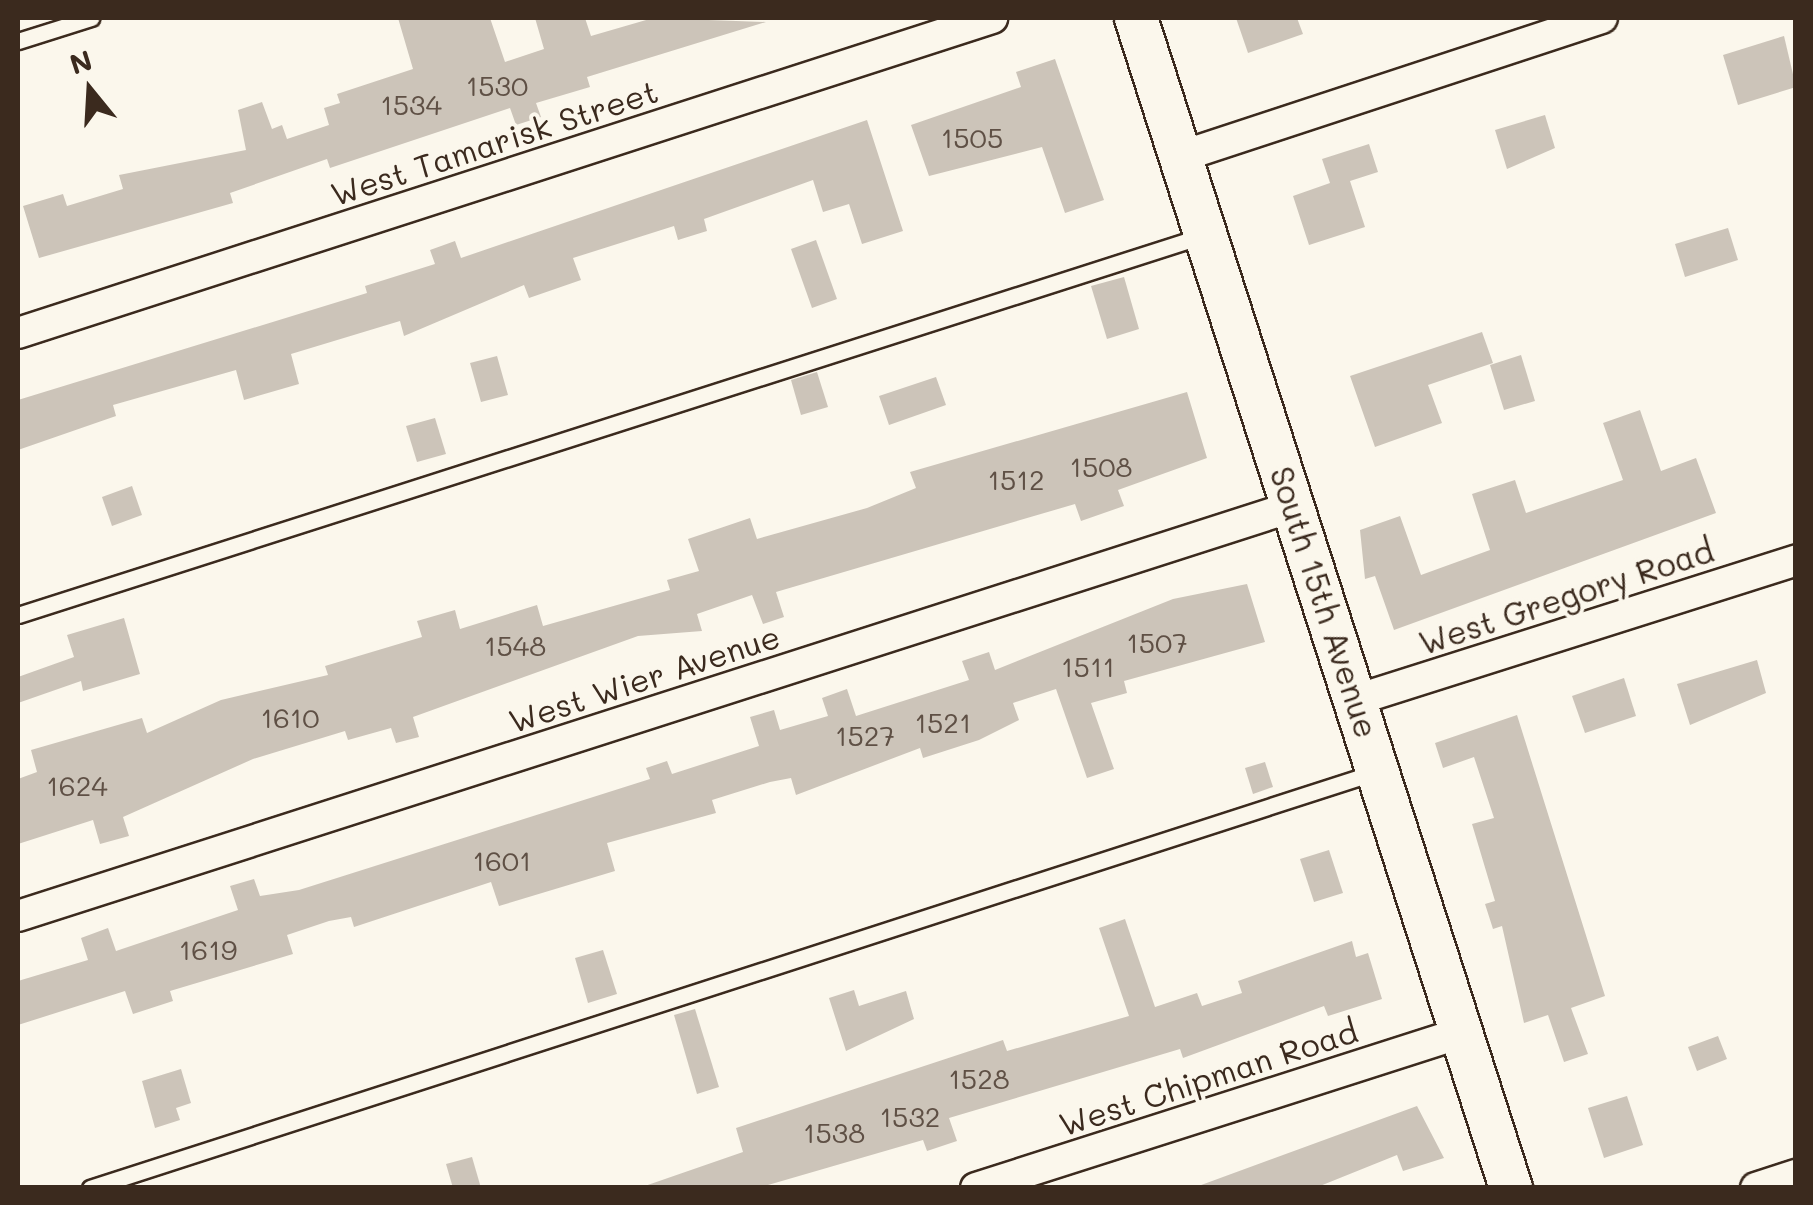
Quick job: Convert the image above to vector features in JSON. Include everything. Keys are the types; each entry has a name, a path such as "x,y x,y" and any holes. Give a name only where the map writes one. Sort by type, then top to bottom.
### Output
{"street":[{"name":"West Tamarisk Street","path":"18,333 992,18"},
{"name":"South 15th Avenue","path":"1136,18 1292,507 1358,699 1511,1188"},
{"path":"1182,156 1602,18"},
{"name":"West Wier Avenue","path":"18,916 1292,507"},
{"name":"West Gregory Road","path":"1358,699 1796,560"},
{"name":"West Chipman Road","path":"976,1188 1461,1033"},
{"path":"1756,1188 1796,1175"}],"lane":[{"path":"18,41 91,18"},
{"path":"18,615 1208,234"},
{"path":"90,1188 1380,770"}],"building":[{"path":"398,18 490,18 505,62 544,49 535,18 585,18 591,36 653,18 766,22 587,77 590,87 536,103 541,117 516,125 510,108 330,168 327,159 230,193 233,203 39,258 23,206 63,194 67,206 123,189 119,175 246,150 238,110 262,102 272,129 282,125 287,139 329,125 324,108 340,103 337,94 413,69"},
{"path":"1236,18 1297,18 1303,34 1248,53"},
{"path":"1784,36 1796,87 1738,105 1723,55"},
{"path":"1055,59 1104,200 1065,213 1042,147 929,176 911,125 1021,87 1016,72"},
{"path":"1545,115 1555,148 1507,169 1495,130"},
{"path":"867,120 903,231 862,244 849,204 823,212 813,180 704,219 707,231 678,240 674,226 573,258 581,280 529,298 524,285 404,336 400,321 291,354 299,384 244,400 236,370 113,405 116,416 18,450 18,400 367,293 365,286 435,264 430,250 455,241 461,258"},
{"path":"1369,144 1378,172 1350,181 1365,227 1309,245 1293,196 1330,183 1322,159"},
{"path":"1728,228 1738,260 1685,277 1675,244"},
{"path":"816,240 837,299 812,308 791,249"},
{"path":"1124,277 1139,329 1107,339 1091,286"},
{"path":"1482,332 1493,363 1428,385 1442,423 1375,447 1350,376"},
{"path":"1521,355 1535,401 1504,410 1490,365"},
{"path":"497,356 508,395 481,402 470,363"},
{"path":"817,372 828,407 801,415 791,380"},
{"path":"936,377 946,405 889,425 879,396"},
{"path":"1187,392 1207,458 1118,490 1124,506 1081,521 1075,504 776,592 784,617 763,624 752,595 697,614 702,631 638,636 413,717 419,737 396,743 391,728 348,740 345,731 253,759 123,817 129,836 100,844 93,820 18,844 18,779 37,772 31,750 142,718 147,733 221,700 328,675 325,666 422,637 417,621 455,610 460,629 537,605 543,626 670,590 667,580 699,571 688,539 750,518 757,539 867,508 916,488 910,472"},
{"path":"1640,410 1661,471 1696,458 1716,513 1394,630 1375,576 1365,579 1360,530 1400,516 1421,575 1490,550 1472,494 1515,480 1526,513 1623,480 1603,423"},
{"path":"435,418 446,454 417,462 406,426"},
{"path":"132,486 142,515 112,526 102,497"},
{"path":"1247,584 1265,642 1124,681 1127,693 1091,703 1114,769 1087,778 1056,689 1013,703 1019,720 979,740 923,758 920,748 796,795 791,778 770,782 712,800 716,813 607,843 615,871 499,906 491,882 354,927 351,917 329,921 287,935 293,954 170,991 173,1001 133,1014 125,991 18,1025 18,981 88,960 81,938 108,928 116,951 238,910 230,886 254,879 260,896 299,890 650,779 646,768 667,761 672,774 759,746 750,717 774,710 780,730 828,716 822,698 847,689 856,716 969,680 962,661 989,652 995,670 1173,599"},
{"path":"124,618 140,674 83,691 81,681 18,703 18,677 74,657 67,635"},
{"path":"1757,660 1766,693 1690,725 1677,684"},
{"path":"1624,678 1636,716 1585,733 1572,696"},
{"path":"1517,715 1605,996 1571,1008 1588,1054 1564,1062 1548,1015 1524,1023 1502,926 1493,929 1485,904 1495,901 1472,824 1494,818 1474,757 1443,768 1435,743"},
{"path":"1265,762 1273,787 1253,794 1245,768"},
{"path":"1329,850 1343,893 1314,902 1300,859"},
{"path":"1125,919 1155,1007 1197,993 1202,1006 1242,993 1238,981 1352,941 1356,957 1368,953 1382,999 1328,1016 1324,1006 1183,1058 1180,1049 949,1118 957,1141 927,1151 923,1140 758,1188 639,1188 743,1152 736,1128 1003,1040 1007,1051 1129,1016 1099,928"},
{"path":"603,950 617,994 588,1003 575,958"},
{"path":"854,990 859,1006 906,991 914,1019 846,1051 829,998"},
{"path":"695,1009 719,1087 697,1094 674,1015"},
{"path":"1718,1036 1727,1059 1697,1071 1688,1047"},
{"path":"181,1069 191,1103 176,1108 180,1120 155,1128 142,1081"},
{"path":"1627,1096 1643,1145 1604,1158 1588,1108"},
{"path":"1417,1106 1444,1158 1403,1171 1397,1155 1315,1188 1193,1188"},
{"path":"472,1157 481,1188 453,1188 446,1164"}]}
